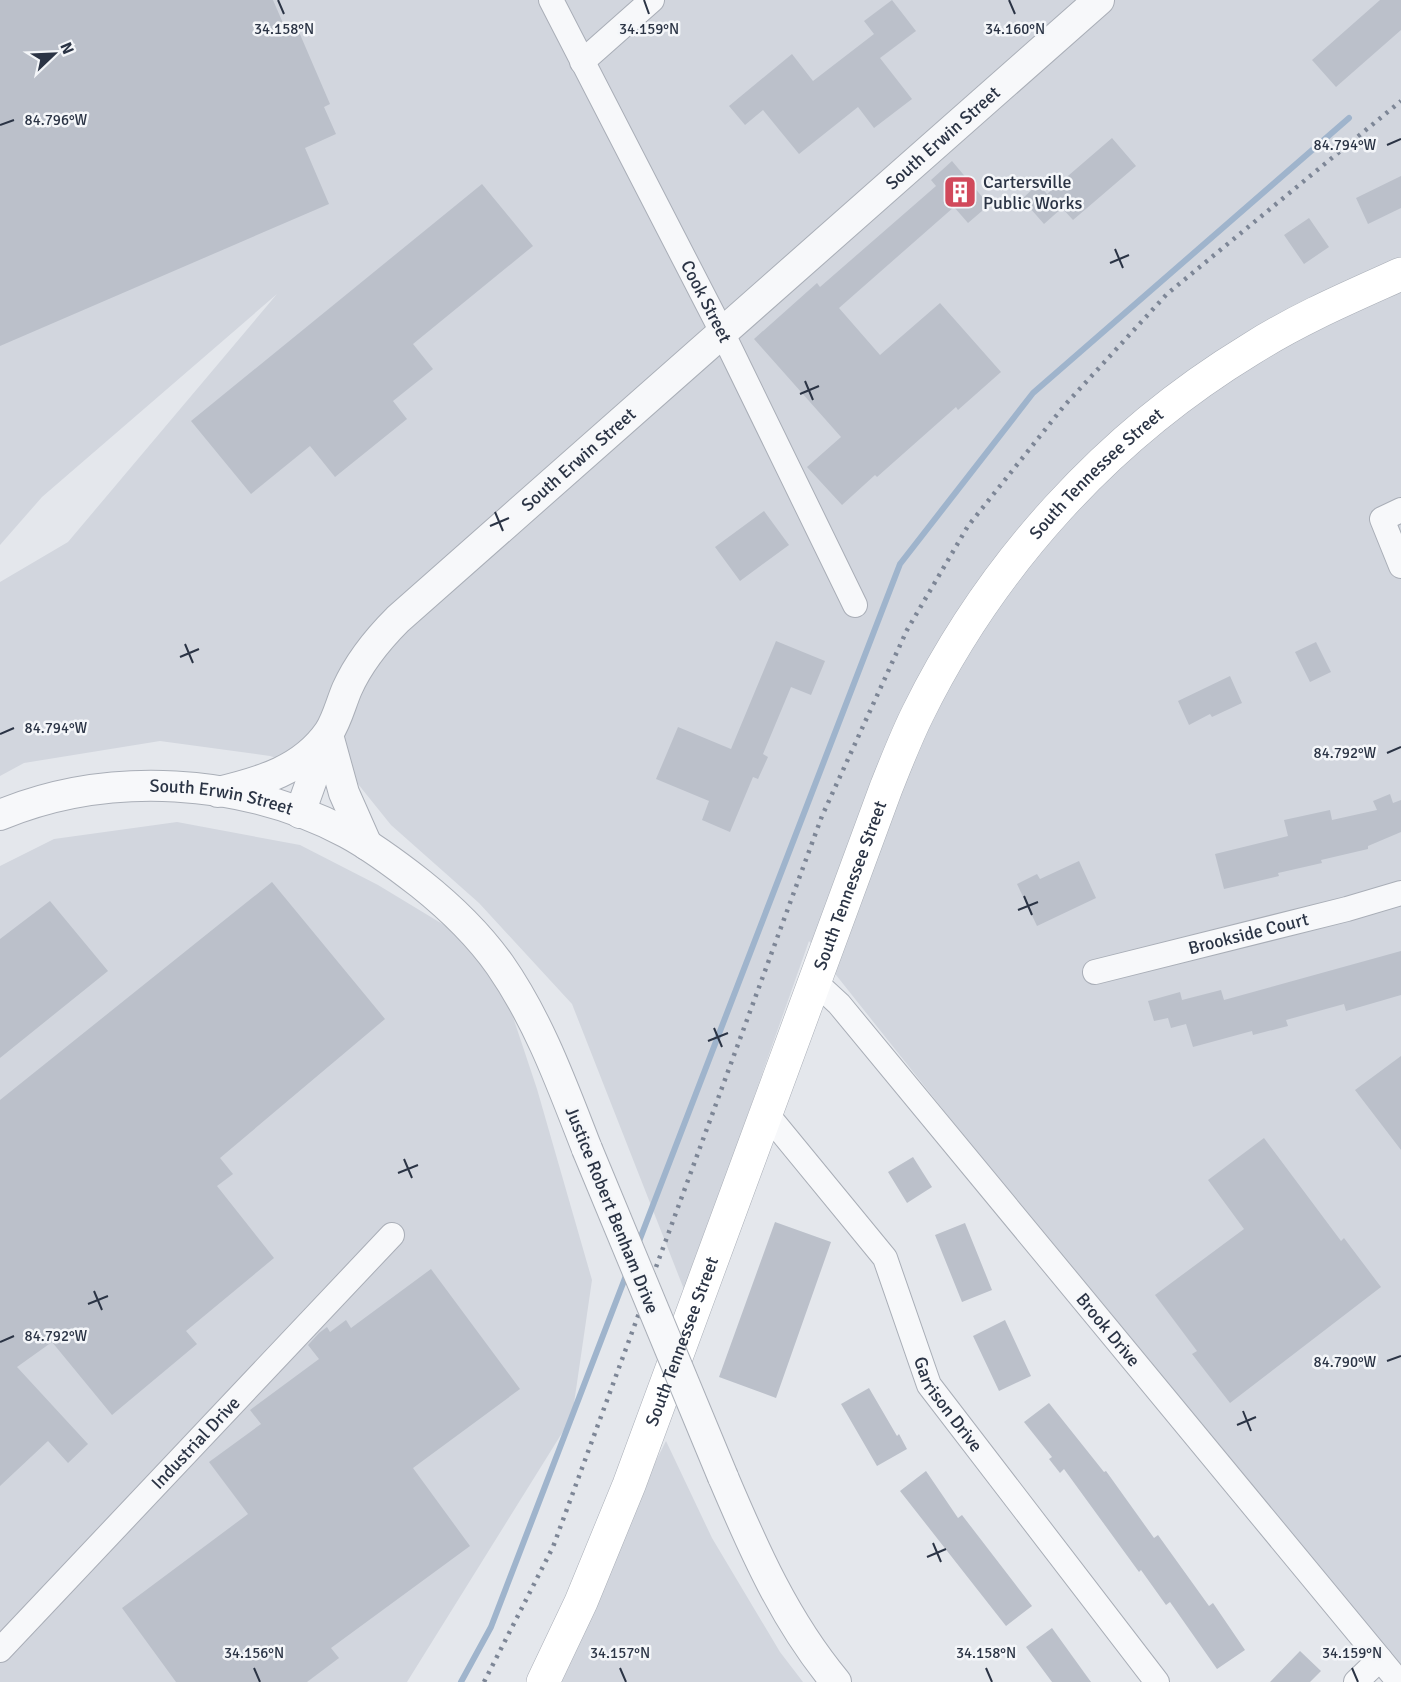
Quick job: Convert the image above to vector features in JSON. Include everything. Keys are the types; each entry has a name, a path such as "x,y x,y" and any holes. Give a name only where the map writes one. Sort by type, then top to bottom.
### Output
{"main road":[{"name":"South Tennessee Street","path":"543,1682 581,1602 629,1485 813,980 886,788 917,714 944,664 982,604 1044,523 1107,457 1165,408 1250,349 1288,327 1401,274"}],"street":[{"name":"Cook Street","path":"551,0 722,332 855,605"},
{"path":"582,62 652,0"},
{"name":"South Erwin Street","path":"0,815 71,793 149,786 218,792 264,801 300,813 348,686 362,661 385,632 1099,0"},
{"path":"1401,510 1382,519 1401,566"},
{"path":"218,792 274,776 309,753 329,732"},
{"path":"329,732 344,793 367,845"},
{"name":"Justice Robert Benham Drive","path":"300,813 328,824 367,845 438,897 471,930 500,964 525,1004 544,1043 753,1547 777,1596 800,1633 836,1682"},
{"name":"Brookside Court","path":"1095,972 1347,909 1401,893"},
{"name":"Brook Drive","path":"813,980 838,1004 1399,1682"},
{"name":"Garrison Drive","path":"766,1113 885,1258 929,1385 1157,1682"},
{"name":"Industrial Drive","path":"0,1650 392,1235"},
{"path":"1356,1682 1380,1659"}],"shaded area":[{"path":"0,0 1401,0 1401,1682 1380,1659 809,941 685,1292 572,1004 479,903 391,825 358,784 270,756 160,741 24,763 0,776 0,582 68,542 277,294 42,497 0,545"},
{"path":"177,822 300,845 378,885 492,954 537,1089 592,1280 572,1417 407,1682 0,1682 0,866 54,839"},
{"path":"666,1441 712,1538 780,1652 803,1682 544,1682"}],"building":[{"path":"0,0 273,0 286,30 296,25 330,104 324,107 336,134 305,148 329,204 0,346"},
{"path":"892,0 916,31 880,58 912,99 874,128 858,107 799,154 763,110 745,125 729,106 792,54 813,81 874,34 864,21"},
{"path":"1380,0 1401,0 1401,30 1336,87 1312,60"},
{"path":"1112,138 1136,166 1073,220 1062,208 1044,224 1022,199 1038,184 1047,194"},
{"path":"952,161 989,205 968,223 954,207 839,308 880,355 940,303 1001,372 958,410 956,407 842,505 807,467 841,437 754,339 817,283 820,287 936,186 931,180"},
{"path":"1401,176 1401,208 1368,224 1356,198"},
{"path":"482,184 533,246 413,344 433,369 393,401 407,419 335,477 310,446 251,494 191,421"},
{"path":"1309,218 1329,247 1304,264 1284,235"},
{"path":"764,511 789,545 740,581 715,547"},
{"path":"776,641 825,661 811,695 791,687 763,754 768,757 758,779 753,777 730,832 702,820 709,801 656,779 678,727 731,749"},
{"path":"1316,642 1331,672 1310,682 1295,652"},
{"path":"1230,676 1242,703 1212,717 1210,714 1189,725 1178,701"},
{"path":"1390,794 1393,803 1401,800 1401,832 1368,846 1368,849 1278,873 1279,876 1224,889 1215,854 1288,836 1284,820 1330,810 1332,820 1377,810 1373,801"},
{"path":"1079,861 1096,898 1037,926 1017,884 1037,874 1040,879"},
{"path":"272,882 385,1019 220,1158 233,1174 217,1186 274,1258 186,1331 197,1344 112,1415 52,1342 17,1367 88,1444 68,1463 48,1441 0,1486 0,1100"},
{"path":"50,901 108,971 0,1058 0,939"},
{"path":"1401,951 1401,995 1346,1011 1344,1004 1286,1020 1288,1026 1253,1035 1252,1031 1193,1047 1186,1024 1171,1028 1168,1018 1154,1021 1148,1001 1180,992 1182,1000 1221,990 1224,1000"},
{"path":"1401,1056 1401,1150 1355,1090"},
{"path":"1264,1138 1341,1241 1344,1238 1381,1287 1230,1403 1192,1354 1197,1351 1155,1295 1244,1229 1208,1180"},
{"path":"913,1157 932,1187 907,1203 888,1172"},
{"path":"775,1222 831,1242 776,1398 719,1377"},
{"path":"965,1223 992,1290 962,1302 935,1235"},
{"path":"431,1269 520,1389 413,1468 470,1546 331,1648 339,1658 307,1682 176,1682 122,1608 248,1514 209,1462 261,1424 250,1410 319,1359 308,1345 319,1333 327,1327 330,1332 346,1320 351,1328"},
{"path":"1005,1320 1031,1376 999,1391 973,1336"},
{"path":"869,1388 907,1449 877,1466 841,1404"},
{"path":"1049,1403 1104,1472 1106,1471 1154,1538 1158,1535 1209,1606 1213,1603 1245,1650 1217,1669 1170,1602 1166,1605 1141,1570 1139,1572 1064,1469 1060,1473 1049,1459 1052,1457 1024,1422"},
{"path":"926,1471 958,1518 962,1515 1032,1606 1006,1626 900,1491"},
{"path":"1052,1628 1091,1682 1052,1682 1026,1647"},
{"path":"1300,1651 1321,1671 1310,1682 1270,1682"}],"waterway":[{"path":"638,1244 900,564 1033,393 1349,118"},
{"path":"461,1682 491,1627 627,1273"}],"railway":[{"path":"484,1682 553,1547 822,816 907,630 968,526 1064,406 1167,294 1401,101"}],"place":[{"name":"Cartersville Public Works","path":"960,192"}]}
